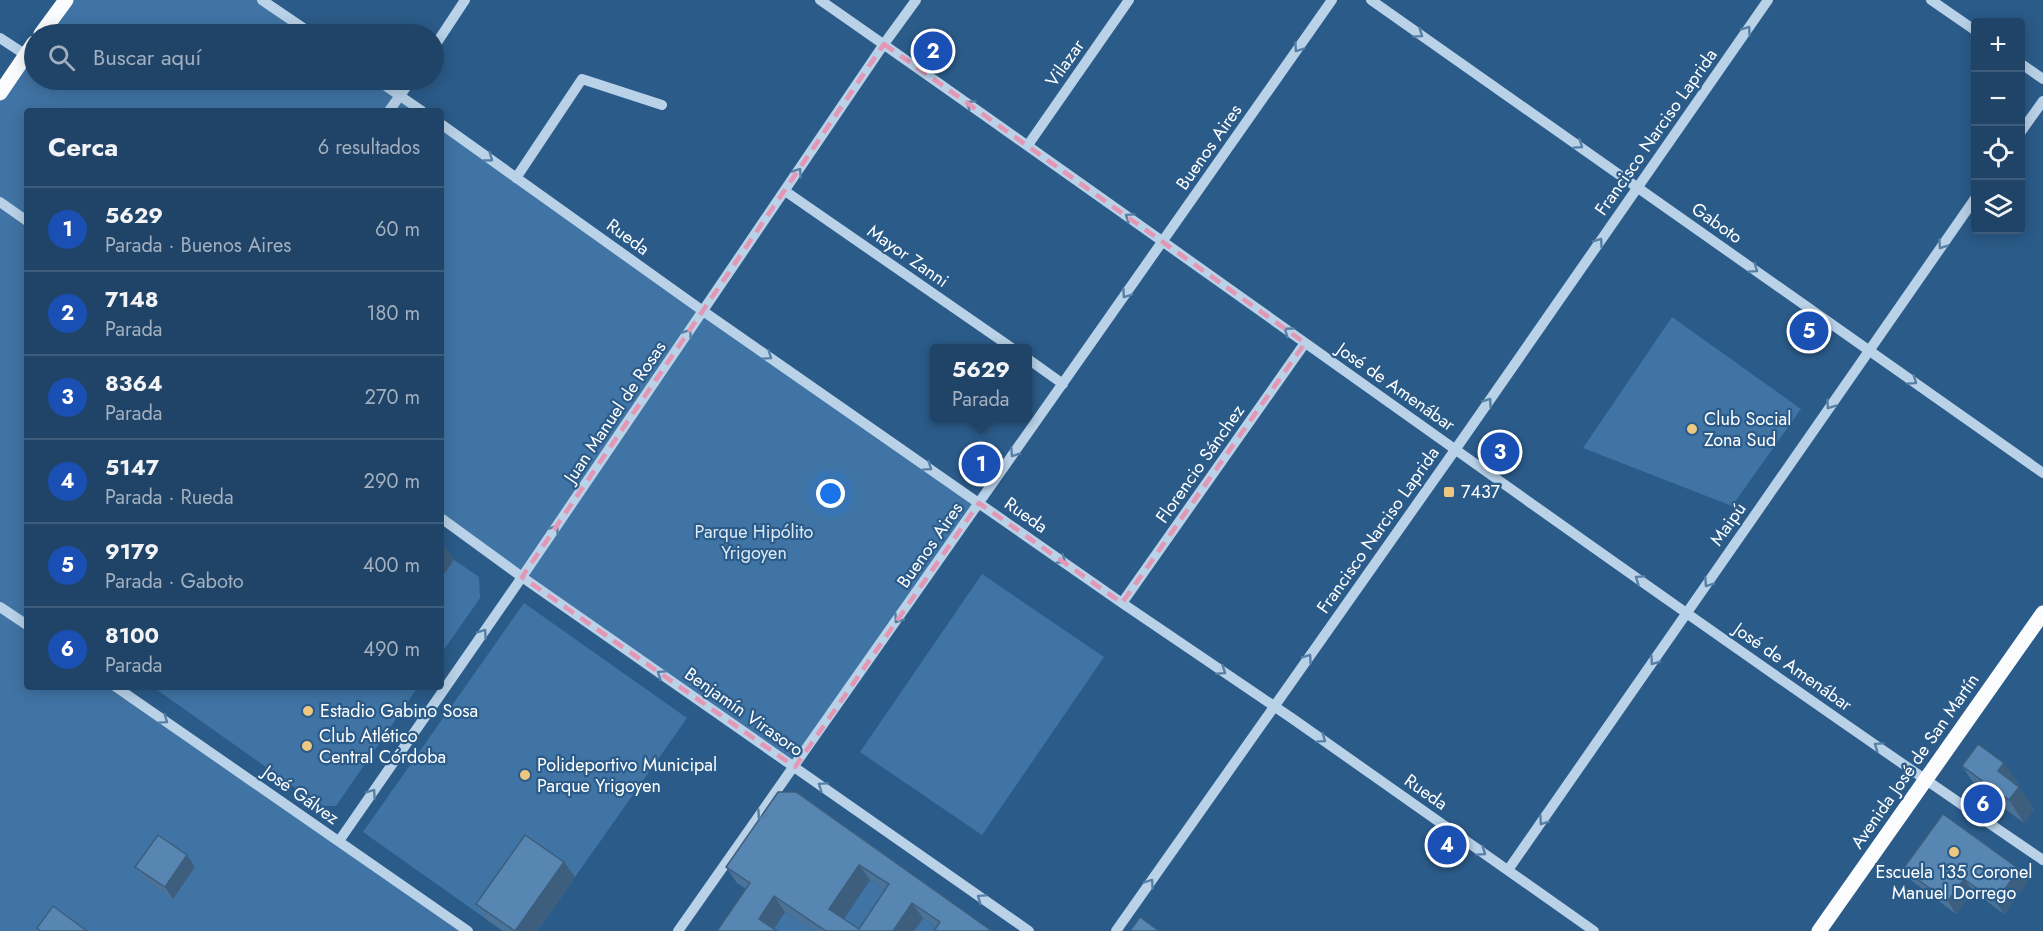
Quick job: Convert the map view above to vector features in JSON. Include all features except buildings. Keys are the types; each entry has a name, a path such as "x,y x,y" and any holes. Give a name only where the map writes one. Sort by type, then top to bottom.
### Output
{"main road":[{"path":"48,24 66,0"},
{"path":"0,93 24,58"},
{"name":"Avenida José de San Martín","path":"1819,931 2043,613"}],"street":[{"path":"262,0 297,24"},
{"path":"444,32 465,0"},
{"name":"José de Amenábar","path":"820,0 1028,145 1455,450 2043,860"},
{"name":"Juan Manuel de Rosas","path":"444,690 916,0"},
{"name":"Vilazar","path":"1028,145 1129,0"},
{"name":"Buenos Aires","path":"678,931 1332,0"},
{"name":"Gaboto","path":"1371,0 2043,473"},
{"name":"Francisco Narciso Laprida","path":"1116,931 1768,0"},
{"path":"1931,0 1971,28"},
{"path":"0,38 24,47"},
{"path":"2025,66 2043,79"},
{"path":"516,178 582,79 662,105"},
{"path":"392,90 418,108"},
{"path":"391,108 404,90"},
{"path":"2025,126 2043,100"},
{"name":"Rueda","path":"444,126 703,311 1274,706 1594,931"},
{"name":"Mayor Zanni","path":"785,191 1006,344"},
{"path":"0,202 24,219"},
{"name":"Maipú","path":"1508,870 1971,204"},
{"name":"Florencio Sánchez","path":"1122,603 1305,343"},
{"path":"1032,362 1063,384"},
{"name":"Benjamín Virasoro","path":"444,520 1029,931"},
{"path":"0,607 24,623"},
{"name":"José Gálvez","path":"120,690 468,931"},
{"name":"Juan Manuel de Rosas","path":"339,841 444,690"}],"highlighted area":[{"path":"884,44 1305,343 1122,603 979,503 795,767 522,577"}],"green space":[{"path":"66,0 262,0 297,24 48,24"},
{"path":"24,58 24,90 392,90 418,108 24,108 24,690 120,690 468,931 0,931 0,93"},
{"name":"Parque Hipólito Yrigoyen","path":"444,126 979,503 795,767 444,520"},
{"name":"Club Social Zona Sud","path":"1672,317 1801,409 1732,506 1583,448"},
{"path":"444,553 479,577 480,598 444,650"},
{"path":"982,574 1104,657 982,835 860,752"},
{"name":"Polideportivo Municipal Parque Yrigoyen","path":"524,603 687,718 537,931 503,931 363,832"},
{"name":"Club Atlético Central Córdoba","path":"157,690 416,690 336,806 321,806"},
{"path":"870,880 899,900 879,931 849,931 840,925"},
{"path":"785,912 814,931 772,931"},
{"path":"923,918 941,931 914,931"}],"place":[{"name":"7148","path":"933,51"},
{"name":"9179","path":"1809,331"},
{"name":"Club Social Zona Sud","path":"1692,429"},
{"name":"8364","path":"1500,452"},
{"name":"5629","path":"981,464"},
{"name":"7437","path":"1449,492"},
{"name":"Estadio Gabino Sosa","path":"308,711"},
{"name":"Club Atlético Central Córdoba","path":"307,746"},
{"name":"Polideportivo Municipal Parque Yrigoyen","path":"525,775"},
{"name":"8100","path":"1983,804"},
{"name":"5147","path":"1447,845"},
{"name":"Escuela 135 Coronel Manuel Dorrego","path":"1954,852"}]}
